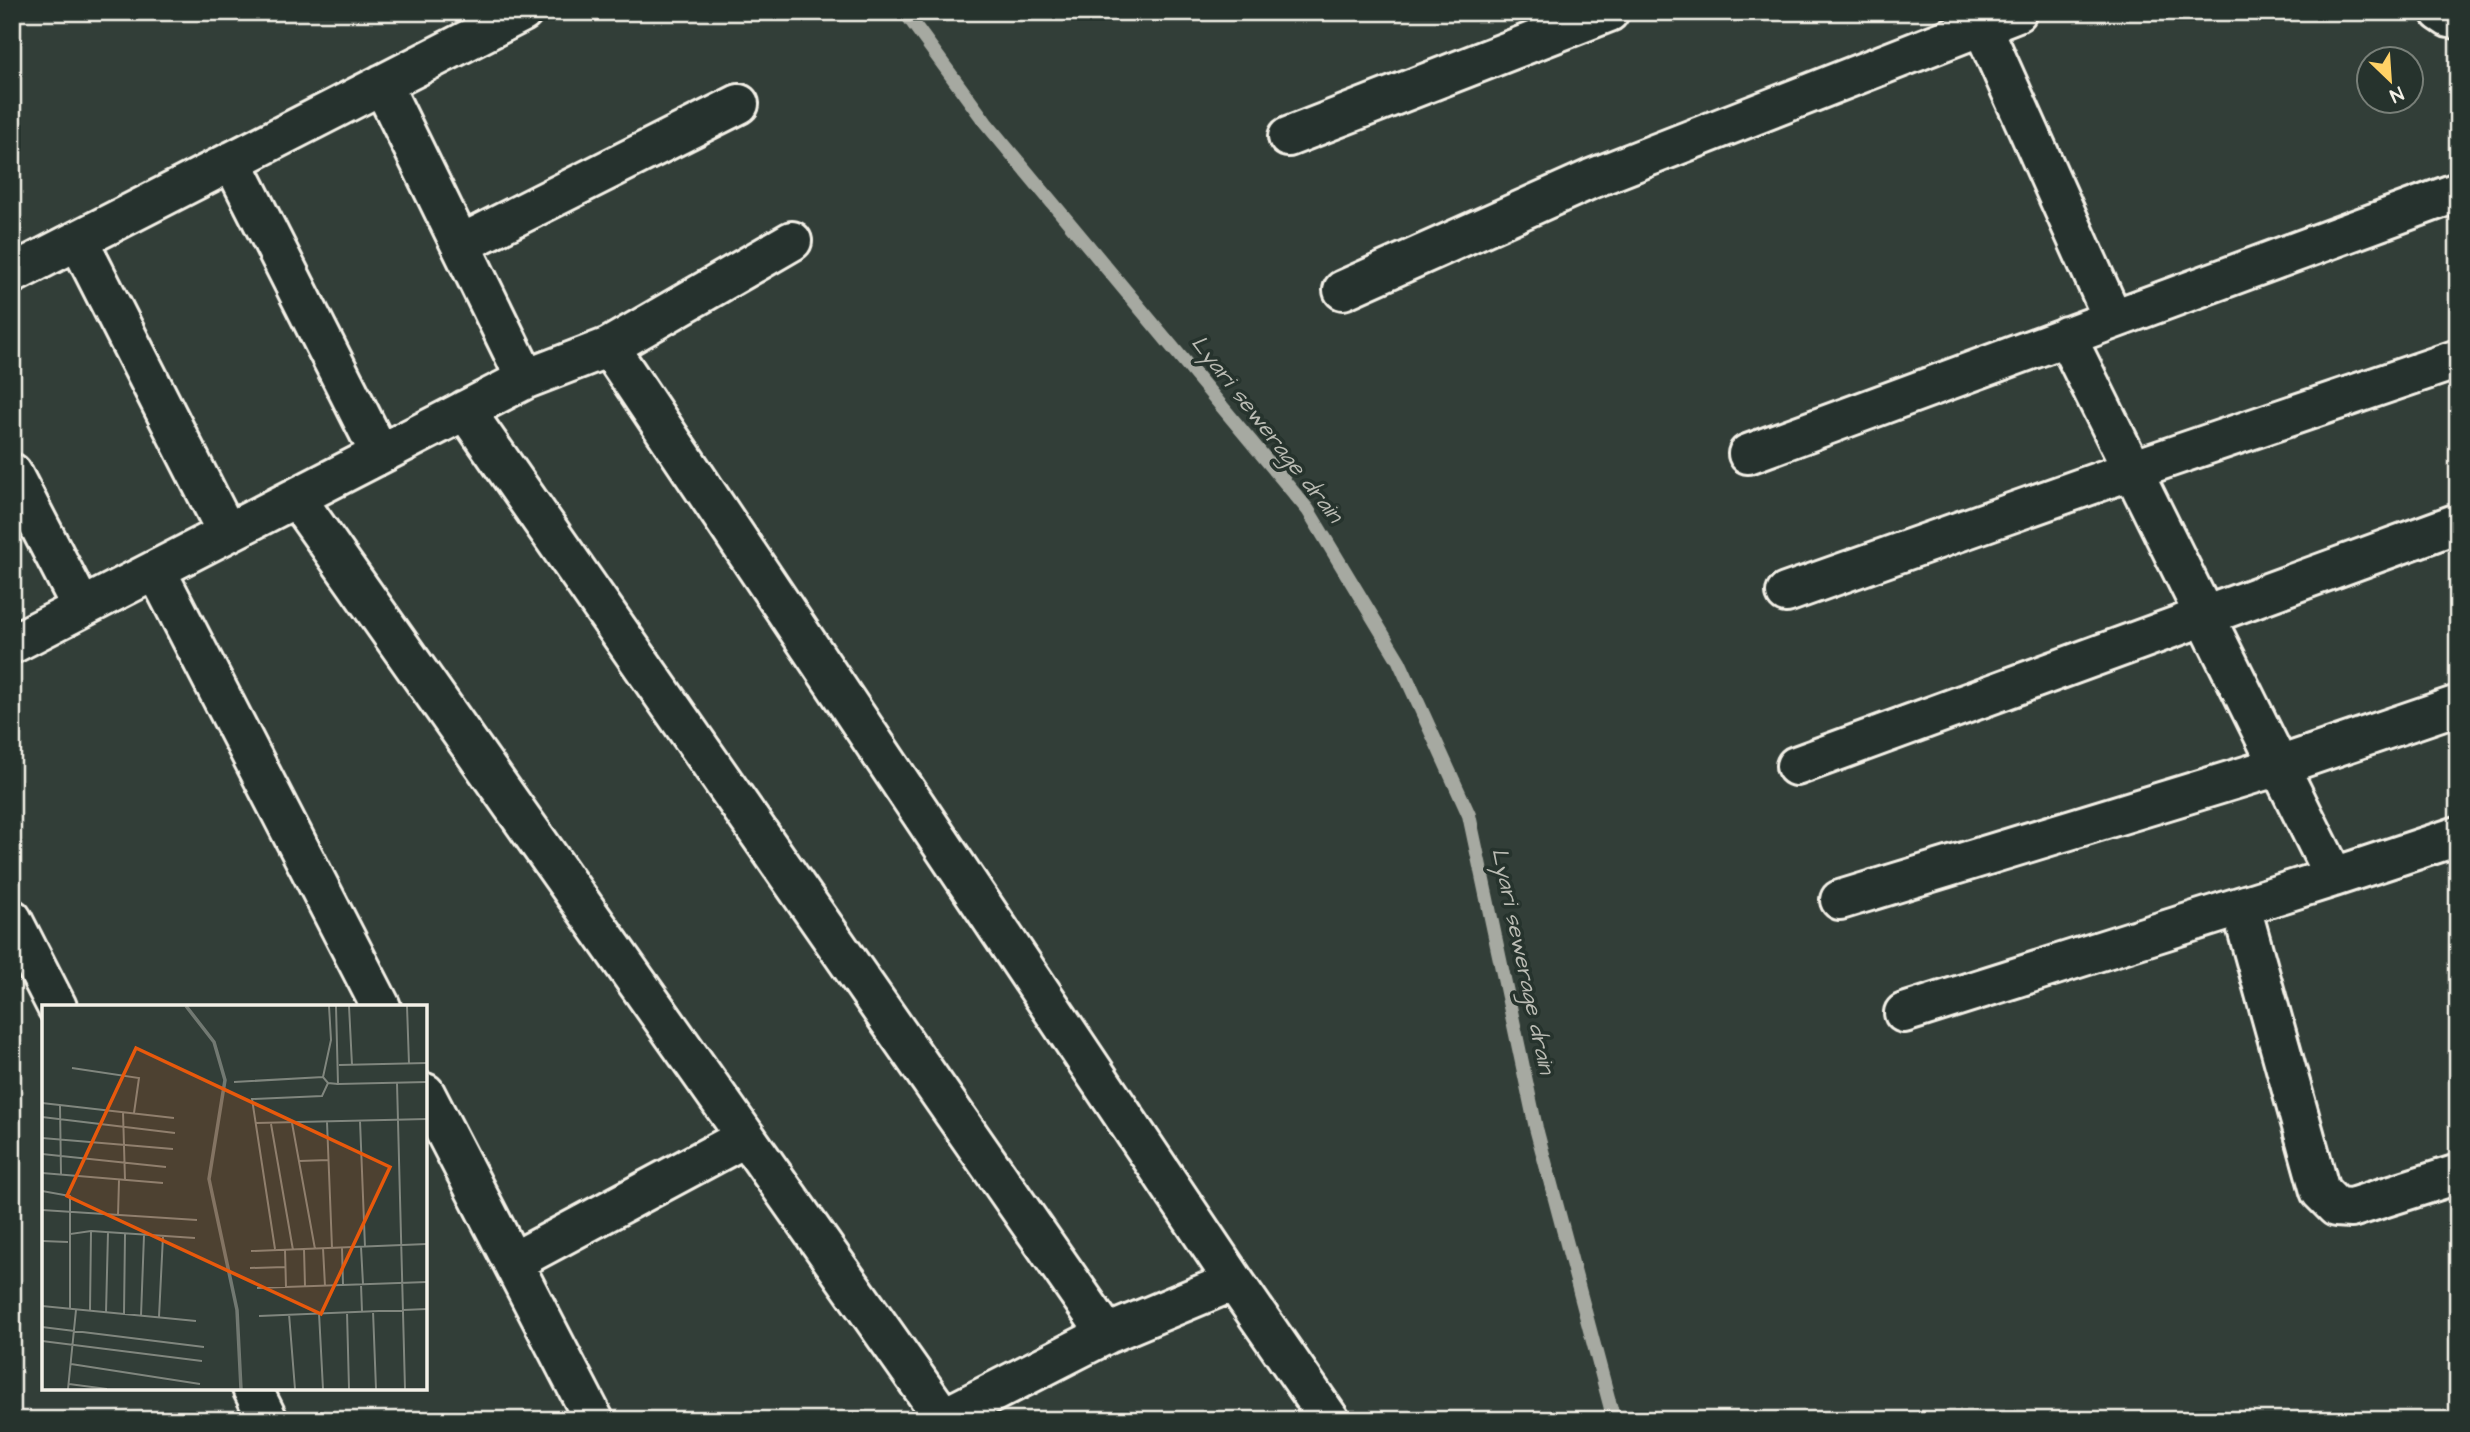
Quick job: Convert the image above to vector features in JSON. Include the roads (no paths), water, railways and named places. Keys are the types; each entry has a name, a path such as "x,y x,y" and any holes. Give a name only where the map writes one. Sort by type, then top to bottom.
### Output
{"street":[{"path":"12,274 523,12"},
{"path":"1288,137 1547,23 1609,12"},
{"path":"2440,12 2449,18 2458,19"},
{"path":"1343,290 1591,178 2000,19 2113,319"},
{"path":"382,84 526,379"},
{"path":"461,244 739,103"},
{"path":"232,161 380,454"},
{"path":"1748,454 2458,192"},
{"path":"78,240 227,533"},
{"path":"12,644 526,379 609,347 792,241"},
{"path":"2066,336 2334,877"},
{"path":"609,347 1329,1420"},
{"path":"1786,593 2132,470 2458,359"},
{"path":"466,410 1107,1334"},
{"path":"12,473 82,608"},
{"path":"296,498 941,1419 1107,1334 1234,1281"},
{"path":"1796,766 2458,523"},
{"path":"156,570 380,1005"},
{"path":"1840,900 2279,766 2458,705"},
{"path":"1904,1013 2458,836"},
{"path":"2241,907 2320,1191 2336,1207 2351,1208 2458,1174"},
{"path":"12,919 56,1005"},
{"path":"427,1097 594,1420"},
{"path":"513,1262 746,1137"},
{"path":"253,1390 268,1420"}],"waterway":[{"name":"Lyari sewerage drain","path":"905,12 986,123 1308,510 1399,661 1469,815 1536,1128 1614,1420"}]}
